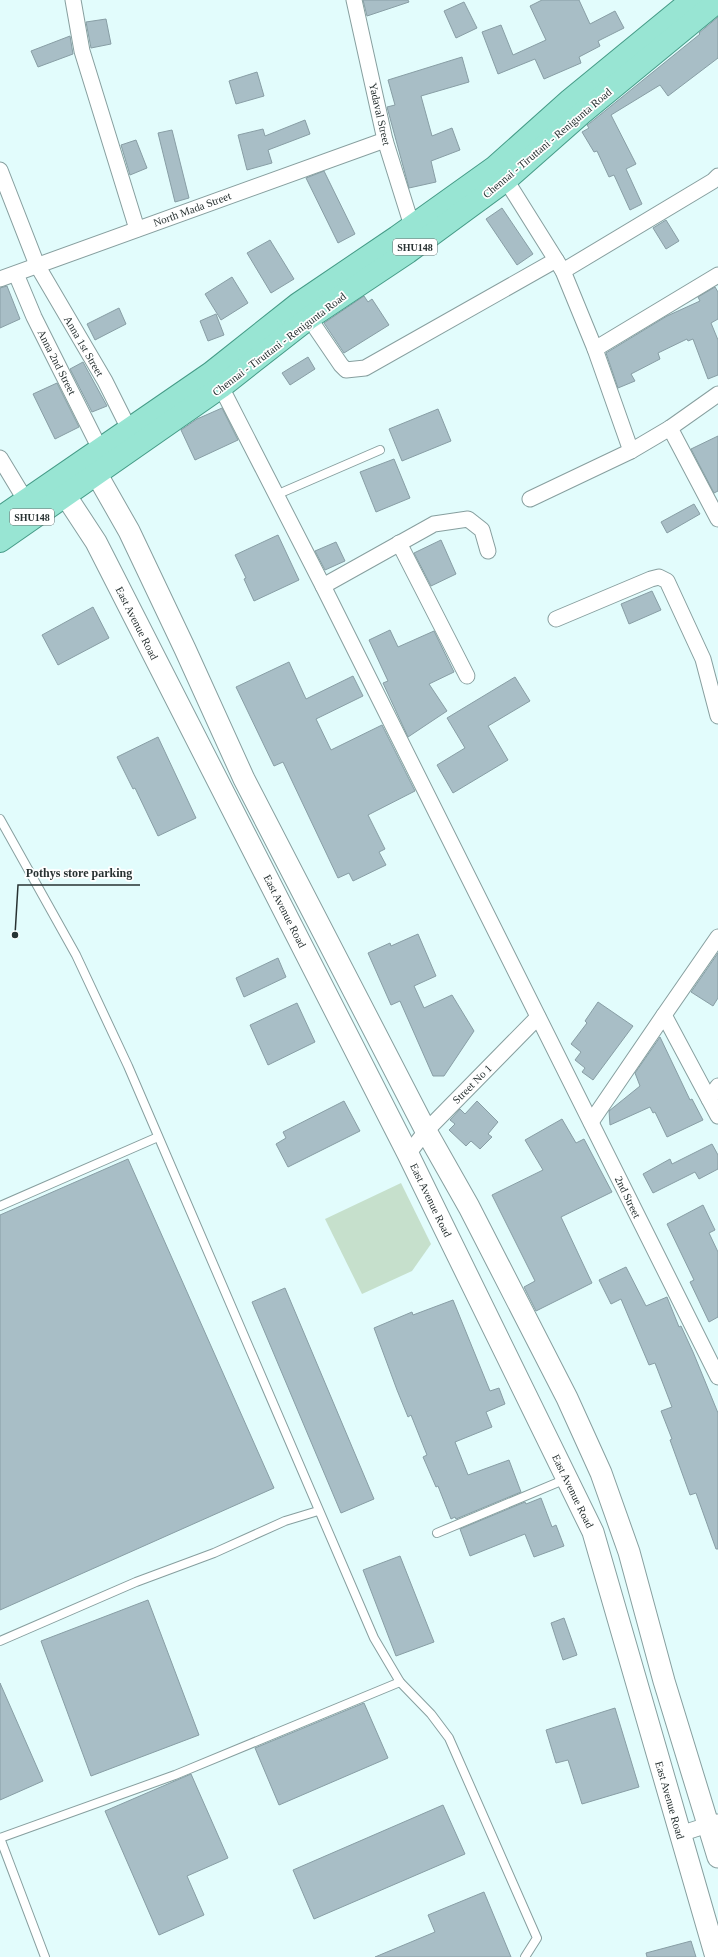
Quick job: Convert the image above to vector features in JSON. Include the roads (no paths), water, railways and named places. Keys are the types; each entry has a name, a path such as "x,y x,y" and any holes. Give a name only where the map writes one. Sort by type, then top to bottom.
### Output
{"main road":[{"name":"Chennai - Tiruttani - Renigunta Road","path":"95,460 221,387 418,233 570,100 692,0"},
{"name":"Chennai - Tiruttani - Renigunta Road","path":"0,541 129,429 211,373 298,304 506,180 582,113 718,1"},
{"path":"95,460 185,649 244,779 426,1131 469,1207 567,1398 601,1473 629,1552 664,1681 713,1823 718,1857"},
{"name":"Chennai - Tiruttani - Renigunta Road","path":"0,518 26,501 61,488"},
{"name":"East Avenue Road","path":"61,488 100,549 408,1154 593,1532 716,1957"}],"street":[{"path":"73,0 82,51 137,229"},
{"name":"Yadaval Street","path":"354,0 385,140 418,233"},
{"name":"North Mada Street","path":"0,279 385,140"},
{"name":"Anna 1st Street","path":"0,170 37,265 104,381 129,429"},
{"path":"309,318 346,370 365,368 560,266 713,181 718,176"},
{"path":"506,180 560,266 595,349 631,451"},
{"name":"Anna 2nd Street","path":"16,274 95,460"},
{"path":"595,349 718,275"},
{"name":"2nd Street","path":"221,387 323,586 718,1377"},
{"path":"530,498 631,451 670,428 718,394"},
{"path":"670,428 718,519"},
{"path":"0,458 26,501"},
{"path":"323,586 434,524 468,519 482,530 488,551"},
{"path":"400,543 467,676"},
{"path":"556,619 651,579 659,577 667,581 704,659 718,716"},
{"path":"591,1122 718,937"},
{"path":"664,1014 718,1116"},
{"name":"Street No 1","path":"408,1154 426,1131 538,1017"},
{"path":"709,1099 718,1086"},
{"path":"680,1834 713,1823"}],"lane":[{"path":"276,495 380,450"},
{"path":"0,819 76,955 158,1136 318,1511 374,1638 400,1682 431,1714 449,1738 537,1938 525,1957"},
{"path":"0,1206 158,1136"},
{"path":"437,1533 567,1479"},
{"path":"0,1641 136,1582 214,1553 285,1521 318,1511"},
{"path":"45,1957 0,1838 175,1775 400,1682"}],"place":[{"name":"Pothys store parking","path":"15,935"}]}
